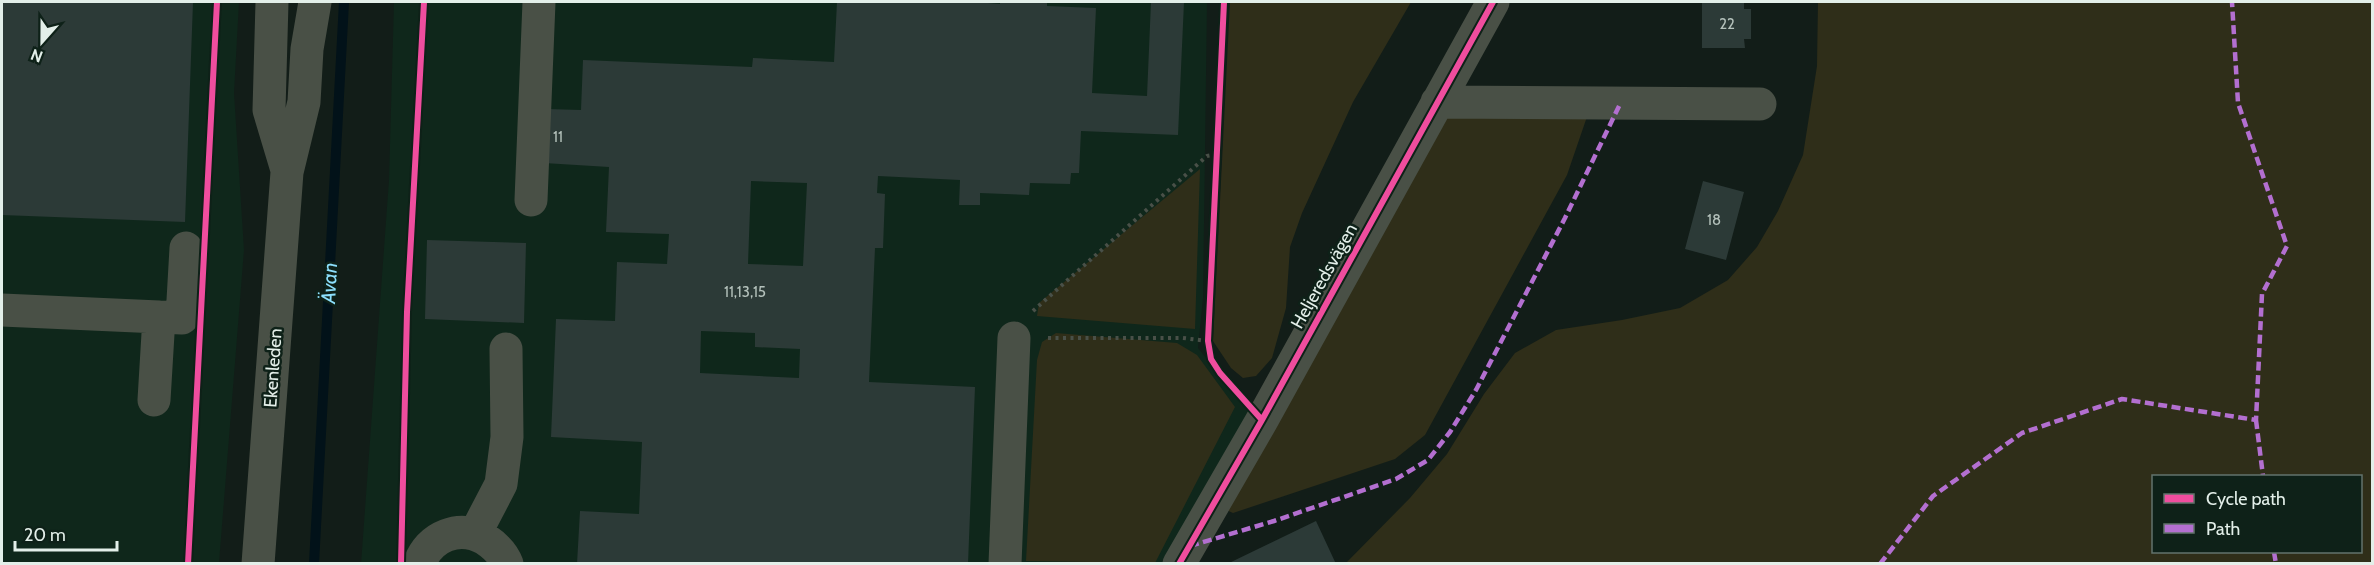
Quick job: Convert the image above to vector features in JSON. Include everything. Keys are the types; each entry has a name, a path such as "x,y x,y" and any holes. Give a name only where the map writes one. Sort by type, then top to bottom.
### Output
{"street":[{"name":"Ekenleden","path":"272,2 269,110 287,172"},
{"name":"Ekenleden","path":"258,564 287,172 304,102 307,49 315,2"},
{"path":"531,200 539,2"},
{"name":"Heljeredsvägen","path":"1179,564 1262,420 1493,2"},
{"path":"1437,102 1760,104"},
{"path":"2,310 182,318 186,248"},
{"path":"154,399 159,317"},
{"path":"1005,564 1014,338"},
{"path":"476,534 501,484 507,437 506,349"},
{"path":"419,564 429,547 442,536 459,531 476,534 493,544 507,564"}],"path":[{"path":"1208,341 1183,338 1014,338 1023,321 1053,294 1207,156 1219,154"}],"shaded area":[{"path":"2,2 239,2 234,93 244,250 219,563 2,563"},
{"path":"394,2 1207,2 1203,298 1198,348 1250,413 1165,563 361,564 389,180"},
{"path":"1230,2 1411,2 1353,102 1302,213 1290,247 1286,308 1272,358 1256,376 1243,378 1231,368 1213,341"},
{"path":"1818,2 2372,2 2372,563 1346,563 1410,498 1447,454 1484,394 1515,353 1556,330 1680,308 1728,280 1757,247 1778,211 1803,155 1817,66"},
{"path":"1448,104 1590,108 1567,175 1425,435 1395,459 1233,513 1222,508"},
{"path":"1200,169 1195,329 1037,316 1039,303"},
{"path":"1056,333 1177,343 1197,355 1235,407 1155,563 1026,561 1037,360 1042,342"}],"building":[{"path":"2,2 193,2 185,222 2,215"},
{"path":"837,2 1000,4 1000,2 1047,2 1047,6 1096,8 1092,93 1147,96 1151,2 1184,2 1178,135 1081,131 1079,173 1071,173 1070,184 1030,183 1029,195 980,193 980,205 959,205 960,180 878,176 877,193 885,194 883,248 875,248 869,382 975,387 968,564 577,564 580,511 639,514 642,442 551,437 556,319 615,321 617,262 667,264 669,234 606,232 609,167 544,163 546,109 581,110 583,60 752,67 753,58 834,62","holes":["751,181 807,183 803,266 748,264","701,331 755,333 755,347 800,349 799,378 700,373"]},
{"path":"1702,2 1744,2 1744,9 1751,9 1751,39 1744,39 1745,48 1702,48"},
{"path":"1703,181 1744,192 1726,260 1685,249"},
{"path":"427,240 526,243 524,323 425,319"},
{"path":"1316,521 1336,564 1227,564"}],"waterway":[{"name":"Ävan","path":"314,564 344,2"}],"marked path":[{"path":"1880,564 1933,496 2022,433 2122,399 2256,420 2262,294 2287,246 2238,103 2232,2"},
{"path":"1190,546 1274,521 1396,479 1428,460 1450,432 1476,390 1565,218 1621,102"},
{"path":"2256,420 2263,475"},
{"path":"2274,553 2276,564"}],"cycle path":[{"path":"188,564 217,2"},
{"path":"401,564 407,312 424,2"},
{"path":"1224,2 1208,341 1211,359 1220,373 1262,420"},
{"path":"1179,564 1262,420 1493,2"}]}
